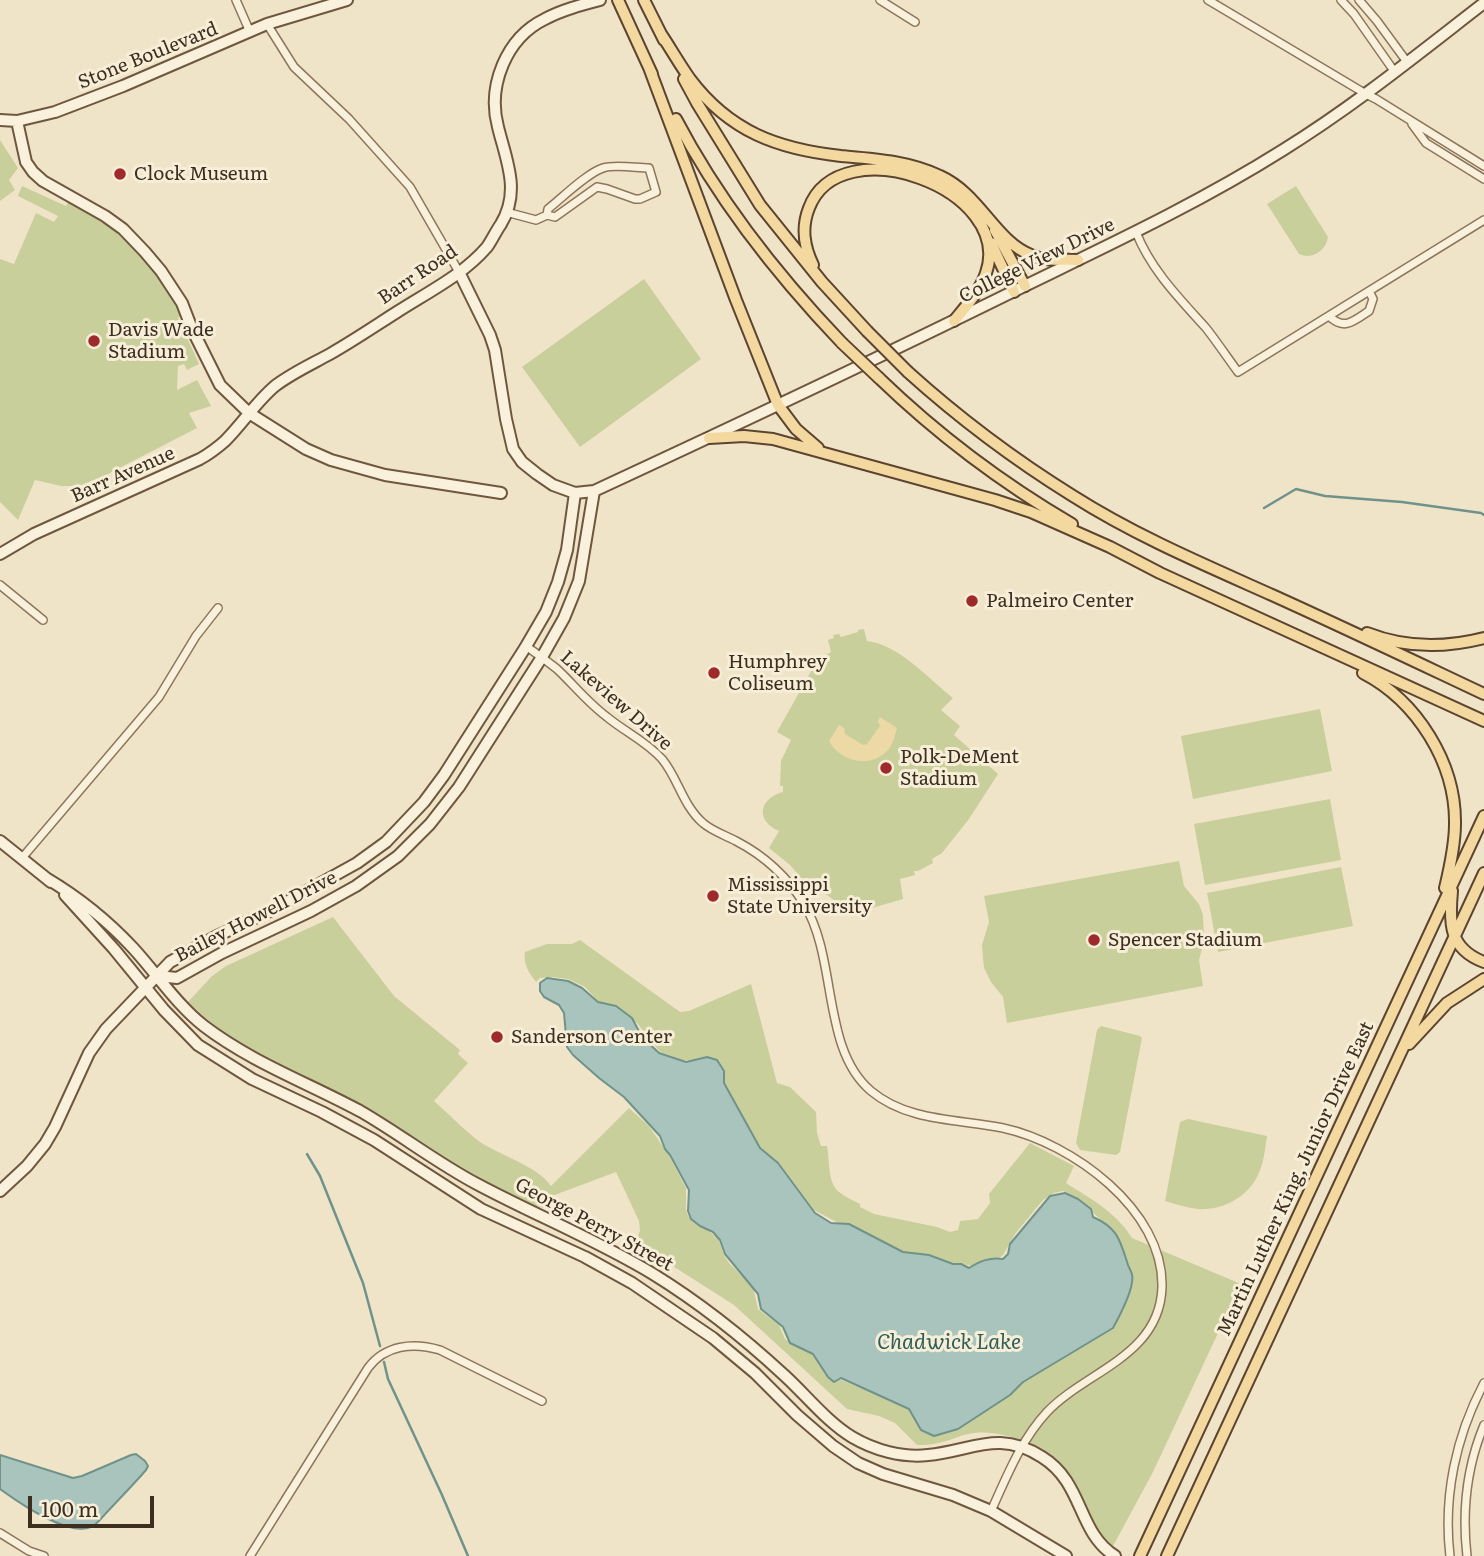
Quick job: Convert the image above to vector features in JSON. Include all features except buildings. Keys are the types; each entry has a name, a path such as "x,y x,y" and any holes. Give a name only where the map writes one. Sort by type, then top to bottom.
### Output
{"main road":[{"path":"618,0 650,70 778,405 796,429 824,452"},
{"path":"644,0 697,103 760,205 822,282 867,331 908,372 962,419 1074,497 1124,526 1196,562 1484,694"},
{"path":"662,34 689,77 707,99 729,120 742,128 791,148 896,162 925,170 961,188 1016,246 1030,255 1049,260 1078,260"},
{"path":"650,70 697,156 725,199 796,293 842,343 923,419 993,473 1110,547"},
{"path":"822,282 811,262 803,235 810,204 823,188 842,175 875,170 904,173 952,194 971,211 1019,289"},
{"path":"988,217 1019,289"},
{"path":"954,321 973,297 987,272 988,237"},
{"path":"709,438 744,436 773,439 1031,512 1484,721"},
{"path":"1275,597 1371,635 1394,641 1438,645 1484,638"},
{"path":"1310,642 1387,687 1418,719 1433,742 1450,783 1455,823 1451,861 1440,908"},
{"name":"Martin Luther King, Junior Drive East","path":"1140,1556 1484,816"},
{"path":"1167,1556 1484,873"},
{"path":"1453,881 1450,919 1455,936 1466,952 1484,962"},
{"path":"1398,1057 1425,1024 1447,1003 1484,979"}],"street":[{"path":"236,0 250,32"},
{"name":"Stone Boulevard","path":"0,120 17,121 55,112 267,24 347,0"},
{"path":"880,0 915,22"},
{"path":"1208,0 1484,166"},
{"path":"1341,0 1394,71"},
{"path":"1359,0 1407,62"},
{"name":"Barr Road","path":"249,412 285,379 459,272 487,246 503,220 510,194 508,160 498,129 495,108 497,83 502,66 512,47 531,28 546,18 594,2"},
{"name":"College View Drive","path":"575,492 594,491 709,438 1183,209 1314,130 1366,94 1484,3"},
{"path":"267,24 294,67 349,119 410,187 459,272 495,350 513,449 522,462 537,474 553,485 575,492"},
{"path":"1410,120 1426,143 1484,179"},
{"path":"17,121 26,162 33,172 43,181 114,222 162,271 182,303 220,385 249,412 306,449 331,460 385,475 501,493"},
{"path":"506,212 536,220 547,215 555,217 597,187 640,199 656,192 649,169 603,168 548,209 547,215"},
{"path":"590,176 597,187"},
{"path":"1136,232 1141,246 1161,278 1208,331 1238,372 1484,220"},
{"path":"1329,316 1342,325 1369,311 1373,299 1369,291"},
{"name":"Barr Avenue","path":"0,554 34,534 200,459 225,441 249,412"},
{"name":"Bailey Howell Drive","path":"158,976 177,978 222,953 312,911 356,886 398,856 430,824 459,787 564,618 579,581 594,491"},
{"name":"Bailey Howell Drive","path":"158,976 170,962 192,949 276,908 358,863 386,842 424,802 444,775 546,612 567,550 575,492"},
{"path":"0,585 43,620"},
{"path":"22,858 159,697 196,636 218,608"},
{"name":"Lakeview Drive","path":"526,646 556,669 608,719 655,752 666,764 693,812 703,824 757,852 789,882 813,921 823,952 842,1046 852,1069 862,1083 896,1108 913,1114 1006,1129 1075,1159 1116,1190 1139,1219 1158,1253 1162,1289 1156,1318 1141,1341 1129,1352 1052,1407 1032,1430 991,1511"},
{"name":"George Perry Street","path":"0,841 74,904 144,988 198,1045 252,1079 374,1140 481,1209 585,1257 632,1283 713,1338 844,1455 883,1474 953,1495 991,1511 1066,1556"},
{"name":"George Perry Street","path":"46,878 106,921 158,976 177,1001 227,1042 361,1112 454,1172 654,1275 759,1352 853,1438 876,1448 908,1455 941,1453 984,1443 1002,1443 1041,1456 1066,1478 1095,1539 1115,1556"},
{"path":"0,1191 27,1166 45,1144 89,1053 106,1029 158,976"},
{"path":"250,1556 376,1357 409,1346 430,1347 542,1401"},
{"path":"1450,1556 1448,1504 1453,1467 1464,1429 1484,1383"},
{"path":"1467,1556 1466,1507 1471,1470 1484,1425"},
{"path":"1453,1467 1471,1470"},
{"path":"0,1533 29,1551 44,1556"}],"green space":[{"path":"0,140 18,168 9,180 15,190 0,201"},
{"name":"Davis Wade Stadium","path":"22,186 66,206 69,200 102,221 155,268 184,314 178,318 199,364 187,370 184,364 178,366 177,390 197,380 211,406 189,413 197,428 106,475 79,486 61,486 35,480 18,520 0,502 0,259 14,264 36,213 54,222 58,216 18,196"},
{"path":"1296,186 1328,237 1318,253 1309,256 1299,254 1267,204"},
{"path":"644,279 701,359 580,447 522,367"},
{"name":"Polk-DeMent Stadium","path":"864,629 867,641 902,655 953,698 941,710 960,726 954,735 998,774 969,819 942,853 932,859 933,863 914,871 915,875 900,879 903,899 872,908 860,901 835,901 823,892 815,894 790,865 769,848 779,831 771,827 763,816 765,804 769,799 783,792 783,786 780,786 781,761 791,740 777,732 814,666 819,659 831,652 828,640 834,638 833,635 839,634 841,637"},
{"path":"1320,709 1332,771 1193,799 1181,736"},
{"path":"1330,799 1341,860 1205,885 1194,824"},
{"name":"Spencer Stadium","path":"1179,861 1184,886 1199,904 1203,915 1204,942 1199,960 1203,986 1007,1023 1003,997 984,968 982,945 989,922 984,896"},
{"path":"1341,867 1353,926 1218,952 1207,893"},
{"path":"333,917 394,996 460,1050 458,1054 468,1063 434,1101 468,1132 480,1142 538,1173 551,1186 629,1108 649,1126 668,1154 686,1188 688,1216 718,1238 729,1263 753,1287 758,1309 779,1325 785,1339 813,1354 828,1377 841,1380 909,1410 922,1428 1114,1232 1076,1197 1063,1191 1043,1200 1015,1234 1003,1255 993,1263 981,1267 929,1260 880,1245 814,1210 779,1163 760,1148 725,1083 724,1071 717,1060 707,1056 682,1060 660,1052 637,1023 598,1001 585,987 568,979 554,977 540,978 536,982 526,964 525,952 547,944 572,944 580,940 680,1012 689,1011 751,984 777,1083 790,1087 816,1112 817,1133 821,1146 827,1146 835,1188 874,1214 950,1232 958,1230 960,1221 978,1219 990,1203 989,1194 1030,1143 1074,1166 1066,1183 1111,1213 1132,1238 1241,1284 1153,1472 1112,1548 1095,1524 1067,1472 1031,1445 988,1433 917,1445 895,1423 879,1416 847,1409 734,1305 635,1242 640,1231 639,1221 616,1172 552,1196 544,1208 527,1204 452,1164 378,1115 242,1046 188,1002 212,976 226,966"},
{"path":"1101,1026 1142,1038 1120,1152 1116,1155 1080,1150 1076,1143 1097,1030"},
{"path":"1188,1119 1267,1136 1263,1161 1254,1183 1241,1196 1225,1205 1198,1209 1165,1201 1180,1122"}],"sand":[{"path":"880,717 897,728 888,750 873,760 848,758 840,754 829,741 839,725 844,728 845,734 863,745 867,744 880,726"}],"water":[{"name":"Chadwick Lake","path":"547,978 568,981 582,988 598,1002 616,1006 632,1018 642,1037 659,1053 686,1062 707,1057 717,1060 724,1071 724,1083 760,1148 778,1163 815,1213 831,1223 849,1224 903,1252 929,1255 969,1268 985,1260 1003,1259 1008,1254 1010,1244 1050,1196 1065,1193 1078,1199 1091,1209 1093,1217 1113,1230 1132,1274 1129,1294 1113,1328 1023,1382 1010,1395 958,1429 934,1436 921,1430 909,1409 841,1378 834,1382 813,1354 790,1343 783,1327 761,1309 758,1294 725,1254 720,1240 713,1232 691,1219 688,1211 689,1190 660,1136 624,1097 599,1078 567,1047 564,1013 559,1005 544,997 540,991 540,983"},
{"path":"136,1454 145,1461 148,1466 146,1470 97,1523 83,1529 72,1528 45,1517 0,1489 0,1455 73,1478"}],"waterway":[{"path":"1264,508 1296,489 1325,496 1402,502 1484,515"},
{"path":"307,1154 320,1176 363,1283 380,1346"},
{"path":"384,1362 388,1379 468,1556"}],"place":[{"name":"Clock Museum","path":"120,174"},
{"name":"Davis Wade Stadium","path":"94,341"},
{"name":"Palmeiro Center","path":"972,601"},
{"name":"Humphrey Coliseum","path":"714,673"},
{"name":"Polk-DeMent Stadium","path":"886,768"},
{"name":"Mississippi State University","path":"713,896"},
{"name":"Spencer Stadium","path":"1094,940"},
{"name":"Sanderson Center","path":"497,1037"}]}
